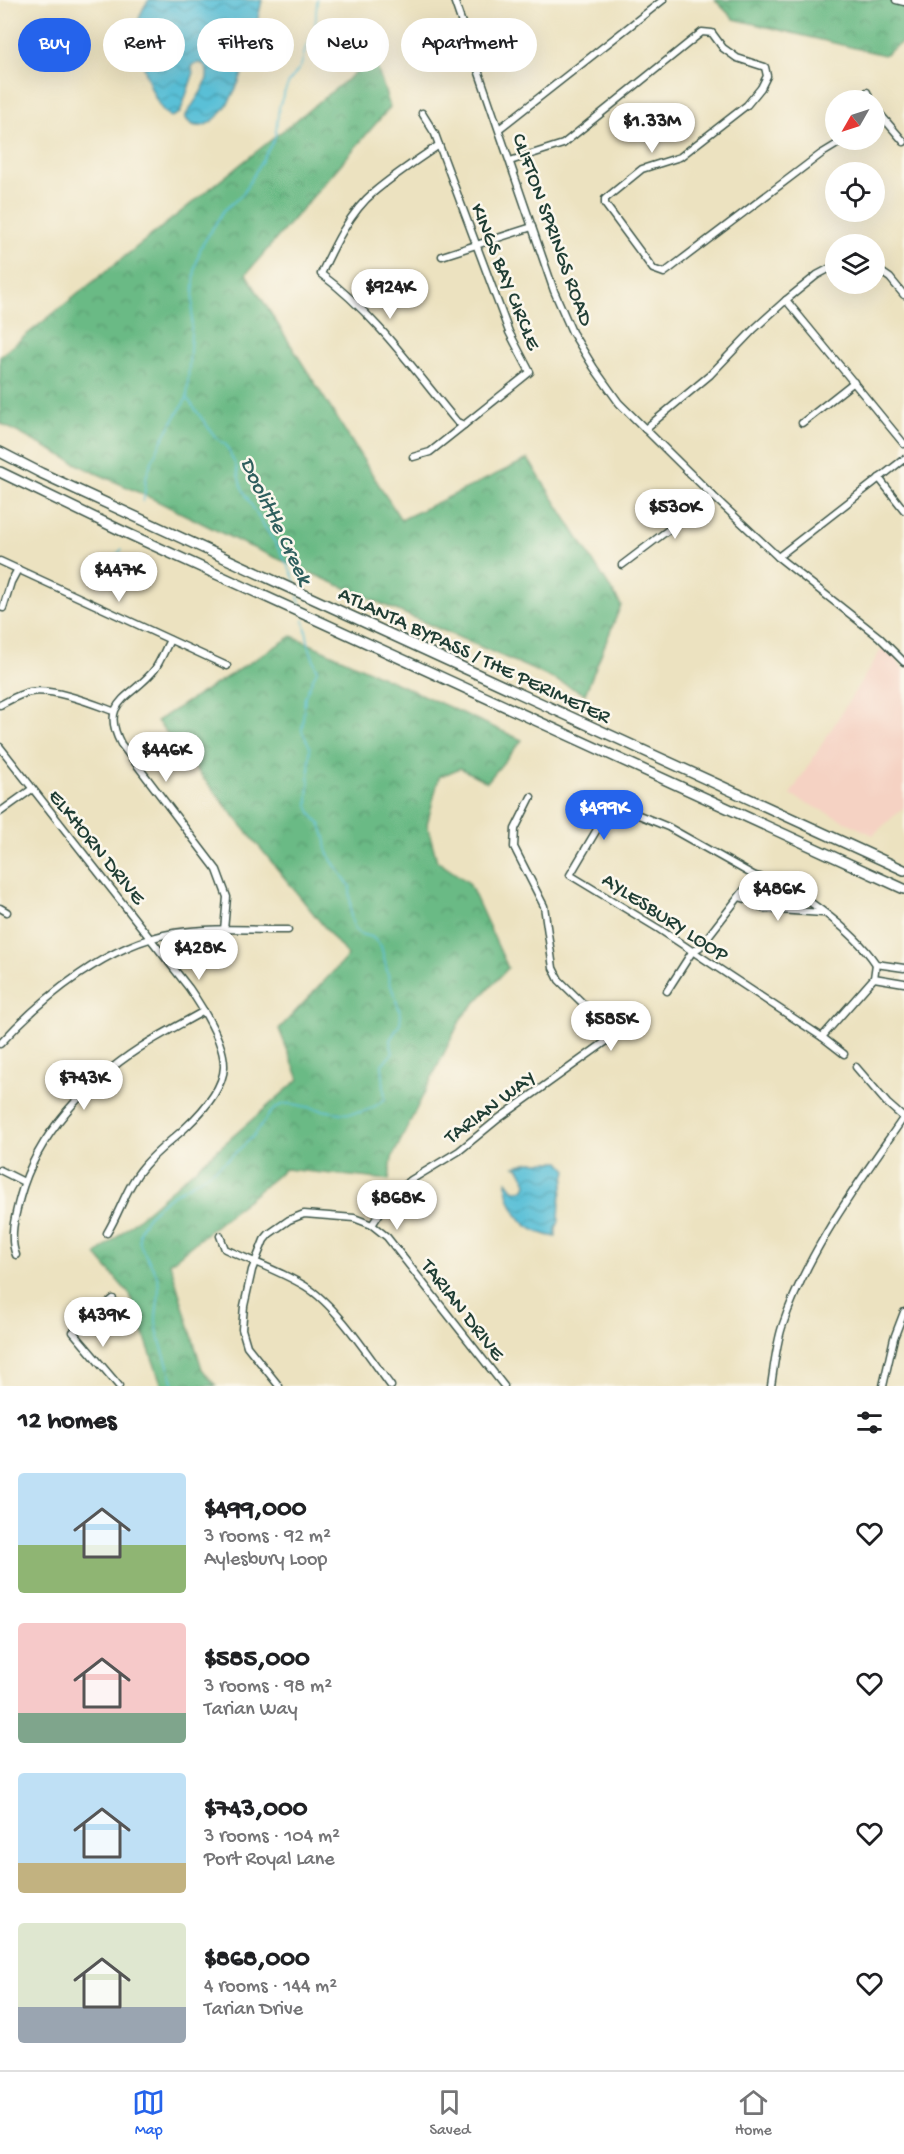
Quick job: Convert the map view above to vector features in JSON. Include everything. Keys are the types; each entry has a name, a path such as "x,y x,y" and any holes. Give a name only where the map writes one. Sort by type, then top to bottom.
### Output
{"highway":[{"name":"ATLANTA BYPASS / THE PERIMETER","path":"0,452 310,598 904,870"},
{"name":"ATLANTA BYPASS / THE PERIMETER","path":"0,472 110,525 904,889"}],"street":[{"name":"CLIFTON SPRINGS ROAD","path":"454,0 554,291 572,332 594,368 619,402 713,496 778,556 879,637 904,662"},
{"path":"499,129 663,0"},
{"path":"896,0 904,2"},
{"path":"510,161 563,144 702,32 712,33 723,48 737,58 765,67 767,76 761,88 747,105 680,157 642,169 605,199 605,204 653,269 664,273 828,150"},
{"name":"KINGS BAY CIRCLE","path":"412,457 430,452 530,372 509,332 435,134 422,113"},
{"path":"885,119 904,142"},
{"path":"439,145 373,193 352,218 321,274 345,291 376,323 457,422 464,426"},
{"path":"442,255 532,227"},
{"path":"645,429 710,375 754,329 786,300 825,271"},
{"path":"885,275 904,295"},
{"path":"786,300 904,444"},
{"path":"802,423 854,382"},
{"path":"778,556 904,459"},
{"path":"879,478 904,510"},
{"path":"622,565 713,496"},
{"path":"0,561 227,666"},
{"path":"3,608 9,587 18,569"},
{"path":"170,639 156,668 113,711 114,732 217,870 226,897 224,930"},
{"path":"0,705 20,694 37,691 57,694 113,711"},
{"name":"ELKHORN DRIVE","path":"0,747 189,988 204,1011 218,1042 224,1066 220,1082 200,1114 160,1149 137,1174 125,1193 107,1233"},
{"path":"0,812 32,789"},
{"name":"TARIAN WAY","path":"372,1225 388,1199 411,1180 459,1151 498,1119 615,1035 559,980 553,968 544,906 514,848 514,829 531,797"},
{"name":"AYLESBURY LOOP","path":"844,1054 822,1037 692,952 570,875 612,804 669,827 755,876 763,877 800,896 858,941 876,964"},
{"path":"667,991 692,952 700,947 755,876"},
{"path":"739,897 752,901 764,909 824,913"},
{"path":"0,908 7,912"},
{"path":"0,1044 39,1007 111,953 151,938 182,932 288,930"},
{"path":"822,1037 874,978 876,964 900,968"},
{"path":"896,981 893,974 900,968"},
{"path":"874,978 904,983"},
{"path":"16,1255 12,1244 16,1211 24,1182 37,1155 57,1123 72,1105 105,1074 141,1047 204,1011"},
{"path":"771,1386 782,1328 807,1268 831,1225 904,1118 887,1103 856,1067"},
{"path":"0,1170 24,1182"},
{"name":"TARIAN DRIVE","path":"279,1386 247,1346 242,1329 244,1306 254,1263 269,1234 289,1220 304,1214 354,1218 372,1225 387,1237 504,1386"},
{"path":"220,1236 225,1249 305,1286 318,1297 334,1311 392,1386"},
{"path":"113,1299 73,1332 120,1386"},
{"path":"883,1386 894,1338 904,1312"}],"shaded area":[{"path":"886,642 904,671 904,807 873,835 790,795"}],"green space":[{"path":"715,0 904,0 904,41 884,55 734,19"},
{"path":"356,72 379,72 390,107 246,274 401,520 528,459 621,605 585,694 242,543 85,468 0,423 0,356"},
{"path":"292,636 522,740 487,782 460,768 439,777 427,824 437,861 469,883 508,968 462,1017 392,1158 389,1180 285,1169 170,1263 202,1369 216,1386 162,1386 130,1295 96,1255 299,1079 279,1029 348,956 157,721"}],"water":[{"path":"149,0 262,0 258,18 197,18 197,64 192,67 193,75 180,113 171,117 158,102 145,72 185,72 185,18 140,18"},
{"path":"207,72 243,72 227,104 217,117 205,125 194,125 185,117 202,90"},
{"path":"530,1162 560,1162 567,1170 560,1200 556,1237 540,1233 527,1226 517,1215 510,1200 507,1181 513,1189 519,1191 525,1189 527,1183 519,1168 515,1166"}],"waterway":[{"name":"Doolittle Creek","path":"296,586 279,549 241,486 236,466 226,445 216,438 187,398 195,268 201,247 224,210 242,195 275,138 279,107 284,93 301,66 306,46 315,30 317,0"},
{"path":"143,502 146,478 151,464 187,398"},
{"path":"108,564 122,549"},
{"name":"Doolittle Creek","path":"298,596 301,609"},
{"name":"Doolittle Creek","path":"174,1386 157,1327 158,1280 156,1272 140,1245 140,1230 144,1222 172,1195 227,1160 251,1138 271,1112 280,1106 291,1104 348,1114 376,1106 385,1099 382,1064 393,1053 390,1040 400,1024 401,1014 390,983 381,946 372,937 355,930 351,918 350,886 332,861 321,825 308,806 310,747 302,731 305,696 317,670 304,620"}]}
